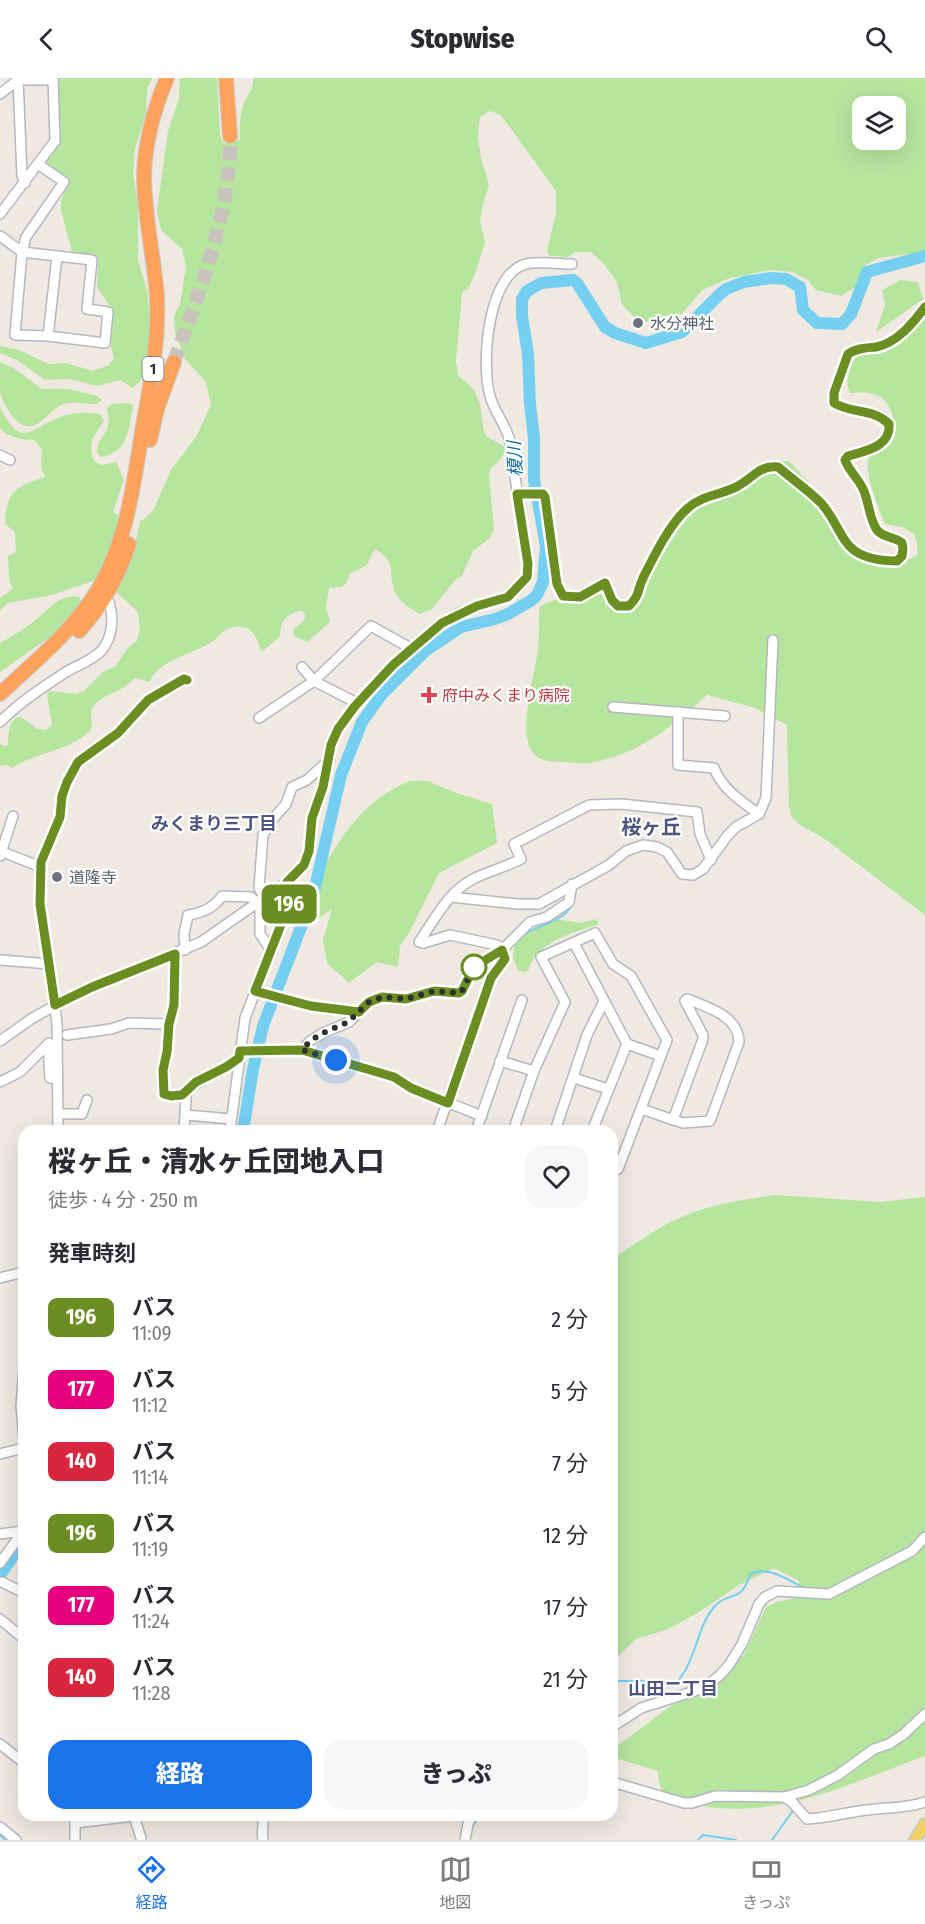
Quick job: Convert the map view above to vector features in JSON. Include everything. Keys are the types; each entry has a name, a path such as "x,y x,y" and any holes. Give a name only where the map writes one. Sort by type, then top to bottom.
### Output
{"highway":[{"name":"1","path":"0,705 71,639 119,571 130,540 157,325 144,174 146,146 152,118 167,78"},
{"path":"226,78 231,136"},
{"name":"1","path":"134,507 153,424 174,362"},
{"name":"1","path":"0,694 88,612"}],"main road":[{"path":"915,1840 925,1824"}],"street":[{"path":"18,79 22,176 25,183"},
{"path":"0,94 18,79 53,79 55,141 0,214"},
{"path":"0,236 22,252 92,260 87,309 108,312 105,343 48,336 15,335 22,252 26,237 64,182 38,164"},
{"path":"48,336 57,256"},
{"path":"0,1041 55,1005 92,987 201,942 287,882 304,865 309,851 312,818 323,787 331,745 338,729 357,703 393,665 442,623 461,612 508,597 527,577 528,564 510,442 491,399 486,381 487,351 496,296 505,279 526,264 572,264"},
{"path":"517,494 543,494 545,497 557,584 563,596 580,597 605,583 612,600 618,606 629,606 638,596 642,581 658,551 677,519 688,507 703,497 733,489 745,483 762,468 771,466 778,467 821,502 846,542 853,549 864,556 881,561 897,561 902,556 902,543 891,536 883,536 875,528 863,488 847,467 845,460 848,456 880,445 886,438 889,424 882,417 864,411 842,408 834,403 834,393 848,354 853,350 885,344 897,337 925,307"},
{"path":"0,455 10,460"},
{"path":"0,722 27,698 101,651 112,630 111,610 108,602"},
{"path":"259,718 314,681 370,626 412,649"},
{"path":"450,897 538,903 609,865 626,851 638,845 657,847 667,852 682,874 693,875 703,869 736,827 759,814 766,798 773,640"},
{"path":"302,667 314,681 357,703"},
{"path":"58,1125 55,1005 40,904 41,862 60,817 62,796 67,782 78,762 118,733 148,700 184,679 187,680"},
{"path":"613,707 725,716"},
{"path":"678,712 678,765 714,768 718,779 738,800 759,814"},
{"path":"272,952 260,934 259,888 263,835 285,804 291,787 307,780 330,759"},
{"path":"439,1125 491,978 505,959 502,950 497,945 450,935 424,943 419,942 458,888 473,879 521,859 514,844 589,805 621,804 697,812 700,834 711,860"},
{"path":"13,816 1,854 41,867"},
{"path":"230,1125 245,1018 291,899 291,890 287,882"},
{"path":"302,1050 310,1041 348,1022 369,1002 382,997 406,999 434,991 459,993 474,967 502,950 530,922 547,917 569,902 572,884"},
{"path":"185,950 184,934 188,915 197,914 216,905 222,896 251,897 260,900"},
{"path":"515,1125 534,1071 564,1002 541,957 595,933 613,964 631,976 667,1040 618,1168"},
{"path":"574,943 627,1044 661,1056"},
{"path":"175,954 174,1005 163,1070 164,1094 182,1095 196,1082 226,1067 239,1054 302,1050 394,1077 411,1088 482,1116"},
{"path":"0,960 50,964"},
{"path":"255,991 311,1006 359,1012"},
{"path":"641,1109 673,1120 683,1123 710,1121 739,1042 736,1026 716,1010 687,999 685,1001 703,1039 673,1120"},
{"path":"479,1125 522,1000"},
{"path":"557,1125 587,1035 604,1001"},
{"path":"67,1035 111,1029 129,1023 169,1024"},
{"path":"0,1082 20,1072 49,1044 50,1078 57,1079"},
{"path":"594,1125 627,1044"},
{"path":"500,1061 534,1071"},
{"path":"574,1078 608,1089"},
{"path":"182,1095 186,1098 185,1125"},
{"path":"58,1114 82,1114 87,1100"},
{"path":"186,1114 231,1119"},
{"path":"0,1278 18,1274"},
{"path":"0,1454 18,1450"},
{"path":"0,1534 18,1531"},
{"path":"0,1563 18,1537"},
{"path":"618,1724 641,1708 692,1692 706,1686 719,1676 742,1644 759,1604 765,1597 777,1591 829,1594 912,1551 925,1537"},
{"path":"2,1582 18,1590"},
{"path":"0,1619 18,1634"},
{"path":"618,1784 684,1803 715,1796 784,1797 808,1790 838,1775 874,1749 889,1744 904,1734 925,1714"},
{"path":"0,1744 18,1759"},
{"path":"784,1797 792,1802 807,1819 822,1819 868,1810 914,1806 925,1802"},
{"path":"73,1821 75,1840"},
{"path":"136,1821 141,1838"},
{"path":"263,1840 261,1834 264,1821"},
{"path":"465,1840 469,1821"},
{"path":"0,1827 16,1840"}],"green space":[{"path":"57,78 152,78 147,89 146,114 135,149 133,173 138,206 138,260 147,290 150,321 148,351 141,380 133,388 120,380 97,386 70,379 45,380 17,360 0,353 0,346 19,350 49,364 66,363 93,371 109,365 114,358 111,347 113,317 111,308 97,287 98,258 94,254 72,252 61,210 61,200 68,185 66,179 47,163 47,159 60,140"},
{"path":"180,78 217,78 220,135 223,143 240,140 242,110 253,85 253,78 925,78 925,252 878,258 866,265 858,285 841,296 816,290 808,280 792,272 771,270 730,278 702,290 682,314 666,316 649,322 635,318 622,305 617,282 604,264 591,252 575,252 567,257 550,256 547,251 556,213 556,191 501,115 490,111 480,117 478,138 489,185 480,221 485,243 468,289 462,292 456,361 458,375 474,390 480,404 484,432 487,437 504,446 505,452 491,468 489,476 494,529 489,539 473,551 462,576 455,580 432,609 420,614 397,596 388,559 374,550 367,565 350,574 346,584 329,588 326,607 330,622 307,642 294,636 294,628 302,623 306,616 302,610 285,618 280,636 263,651 249,629 233,627 224,631 212,642 161,667 149,682 135,678 99,700 91,710 91,730 79,739 12,768 8,765 0,766 0,744 8,745 10,727 16,718 21,717 38,729 46,730 52,725 47,694 49,691 76,694 84,691 103,672 116,666 127,649 137,641 140,628 138,612 115,591 135,544 140,522 153,511 171,470 196,437 211,405 206,382 185,359 175,333 174,316 180,304 186,266 182,249 161,230 157,211 168,131 179,99"},
{"path":"901,280 918,282 923,299 876,332 885,305 882,290"},
{"path":"925,316 925,915 828,841 799,824 792,817 789,807 787,725 755,708 707,695 668,728 640,746 609,759 591,763 550,761 537,757 527,740 526,728 538,647 540,606 597,583 618,609 629,609 638,603 658,559 692,510 706,501 743,491 774,462 781,460 790,462 825,500 848,551 884,562 901,562 918,554 914,534 902,527 885,524 869,477 868,459 871,453 892,441 894,426 891,412 888,405 878,395 850,393 848,378 850,368 858,354 898,344"},
{"path":"0,362 13,368 42,389 69,389 97,396 102,400 96,404 63,404 39,422 26,426 16,420 4,402 0,391"},
{"path":"112,404 133,405 126,438 117,450 101,457 97,453 97,448 108,427 107,408"},
{"path":"0,407 8,421 21,433 35,430 63,416 82,413 100,414 104,421 92,440 92,456 95,462 102,465 116,462 124,480 113,512 121,517 109,556 96,580 52,595 8,603 0,611 0,598 13,589 9,579 8,556 16,552 15,532 5,524 8,504 20,487 45,477 41,467 42,449 34,440 16,438 0,429"},
{"path":"73,596 80,598 82,604 51,636 0,672 0,643 29,625 55,603"},
{"path":"410,781 428,781 456,793 492,804 497,843 439,873 409,933 400,946 398,967 376,962 349,983 327,963 323,940 332,909 295,935 314,889 337,845 368,807 388,792"},
{"path":"556,919 581,923 596,919 598,923 556,940 539,953 532,961 528,971 518,970 513,958 515,942"},
{"path":"776,1195 880,1202 925,1197 925,1756 813,1797 756,1808 726,1809 680,1802 668,1797 661,1787 658,1771 618,1759 618,1746 672,1705 709,1691 744,1655 766,1607 799,1597 799,1581 774,1568 739,1585 696,1614 666,1630 636,1639 618,1656 618,1255 656,1230 684,1216 722,1204"}],"waterway":[{"name":"榎川","path":"244,1125 263,1026 313,896 341,775 362,722 382,694 425,651 461,627 495,619 532,600 543,582 546,546 534,480 534,438 528,354 522,316 522,299 527,291 541,283 573,280 605,327 615,333 646,343 682,332 726,289 744,282 771,278 786,279 800,287 803,310 817,323 842,324 851,314 867,272 925,256"},
{"path":"520,938 562,916 572,905"},
{"path":"476,974 495,960"},
{"name":"榎川","path":"0,1575 18,1549"},
{"path":"618,1681 642,1681 659,1686 674,1686 689,1663 709,1614 719,1602 743,1590 750,1574 771,1572 804,1588"},
{"path":"772,1840 794,1809"},
{"path":"472,1827 476,1821"},
{"path":"0,1835 5,1840"},
{"path":"698,1840 703,1835 736,1840"}],"tunnel":[{"path":"174,362 220,223 229,165 230,136"}],"bus line":[{"name":"196","path":"187,680 184,679 148,700 118,733 78,762 67,782 62,796 60,817 41,862 40,904 45,925 55,1005 92,987 175,954 174,1012 169,1024 169,1040 163,1070 164,1094 182,1095 196,1082 239,1058 240,1051 302,1050 394,1077 411,1088 448,1103 491,978 505,959 502,950 474,967 459,993 434,991 406,999 382,997 369,1002 359,1012 311,1006 255,991 291,899 291,890 287,882 304,865 309,851 312,818 323,787 331,745 338,729 367,692 393,665 442,623 461,612 508,597 527,577 528,564 517,494 543,494 545,497 548,505 557,584 563,596 580,597 605,583 612,600 618,606 629,606 638,596 642,581 653,561 677,519 688,507 703,497 733,489 745,483 762,468 771,466 778,467 821,502 831,514 846,542 853,549 864,556 881,561 897,561 902,556 902,543 891,536 883,536 875,528 863,488 847,467 845,460 848,456 880,445 886,438 889,424 882,417 864,411 842,408 834,403 834,393 848,354 853,350 885,344 897,337 925,307"}],"place":[{"name":"水分神社","path":"638,323"},
{"name":"府中みくまり病院","path":"429,695"},
{"name":"道隆寺","path":"57,877"}],"district":[{"name":"みくまり三丁目","path":"214,824"},
{"name":"桜ヶ丘","path":"651,827"},
{"name":"山田二丁目","path":"673,1689"}],"route":[{"path":"336,1060 302,1050 310,1041 348,1022 369,1002 382,997 406,999 434,991 459,993 474,967"}]}
